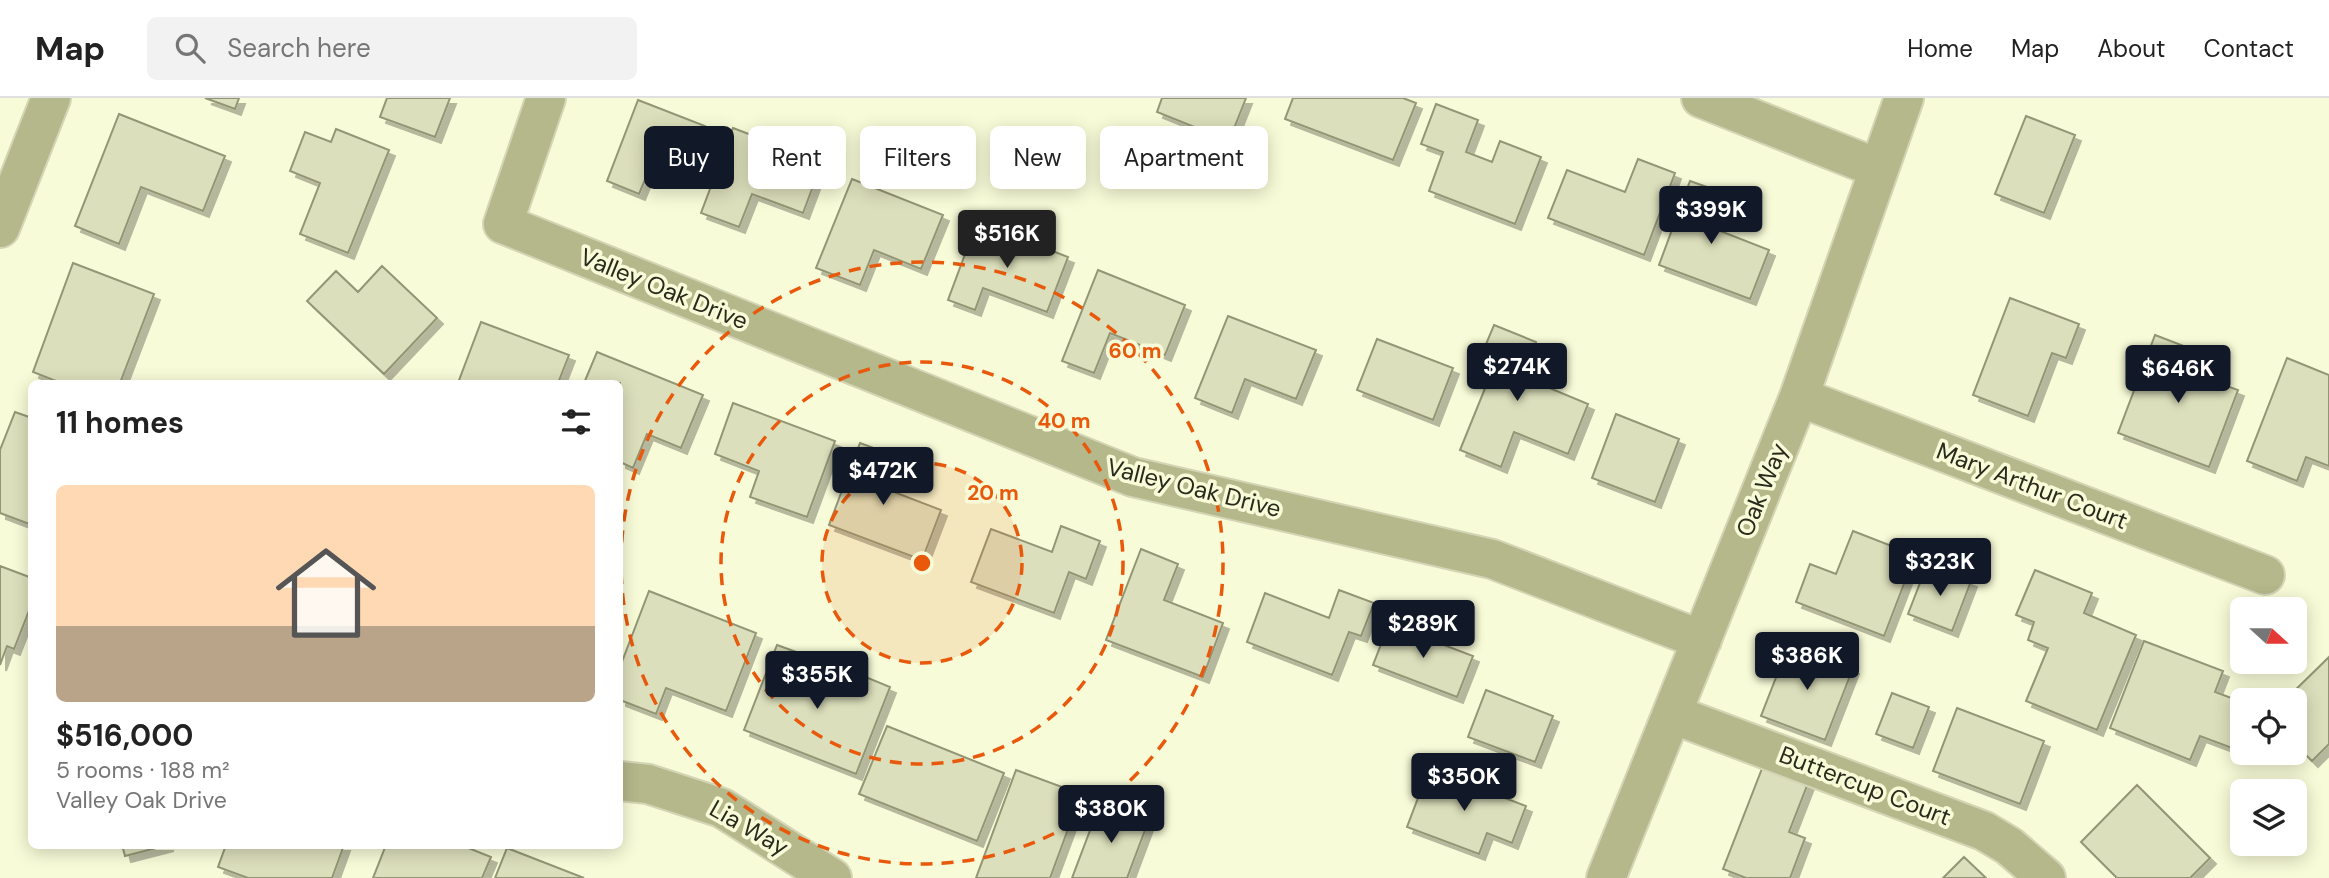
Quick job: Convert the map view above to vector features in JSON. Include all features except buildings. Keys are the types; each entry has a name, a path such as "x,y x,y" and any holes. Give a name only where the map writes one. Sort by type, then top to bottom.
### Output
{"street":[{"path":"0,229 51,98"},
{"name":"Valley Oak Drive","path":"547,98 503,225 1133,477 1492,559 1702,639"},
{"path":"1701,98 1877,168"},
{"name":"Oak Way","path":"1606,878 1798,397 1904,98"},
{"name":"Mary Arthur Court","path":"1798,397 2264,575"},
{"name":"Buttercup Court","path":"1672,714 1984,831 2009,846 2046,878"},
{"name":"Lia Way","path":"623,781 648,784 722,808 832,878"}]}
